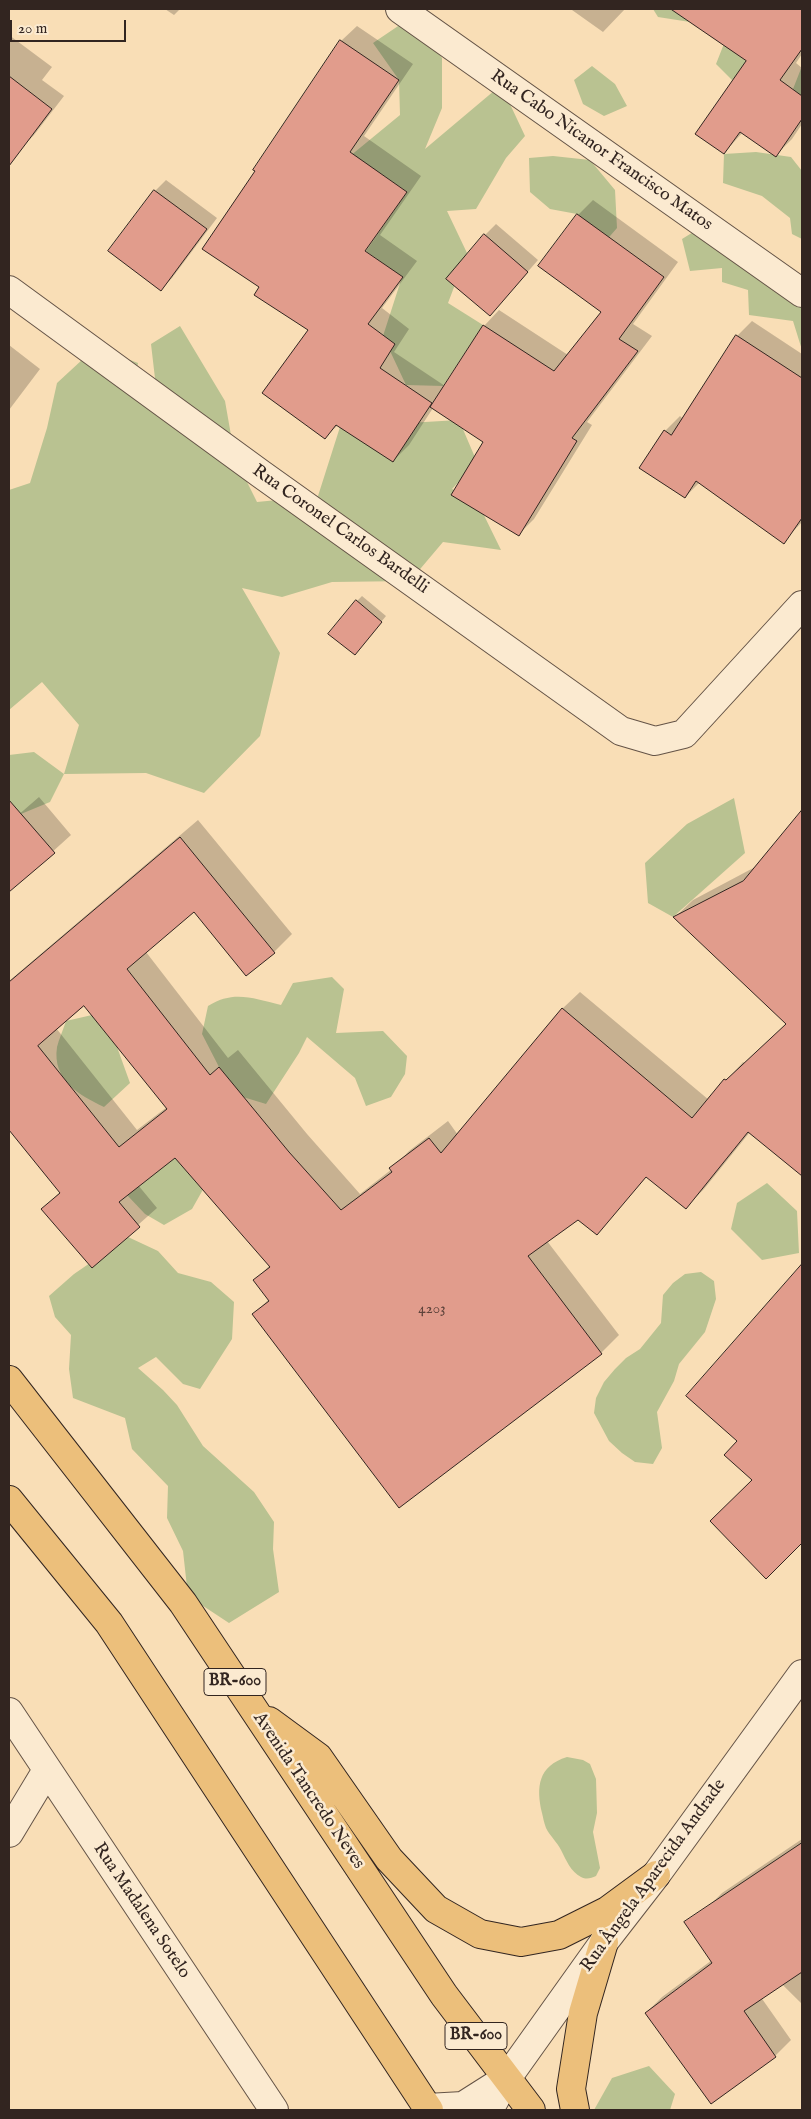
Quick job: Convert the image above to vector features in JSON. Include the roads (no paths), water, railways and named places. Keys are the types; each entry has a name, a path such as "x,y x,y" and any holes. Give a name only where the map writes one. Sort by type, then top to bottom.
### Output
{"main road":[{"name":"Avenida Tancredo Neves","path":"9,1380 158,1569 444,1995 531,2110"},
{"path":"9,1500 109,1623 428,2109"},
{"path":"252,1709 318,1757 389,1859 436,1909 480,1934 521,1942 558,1935 606,1911 656,1875"},
{"path":"575,2110 571,2089 583,2013 604,1942"}],"street":[{"name":"Rua Cabo Nicanor Francisco Matos","path":"400,9 802,293"},
{"name":"Rua Coronel Carlos Bardelli","path":"9,290 261,474 621,730 656,741 684,734 802,605"},
{"name":"Rua Ângela Aparecida Andrade","path":"489,2110 507,2078 604,1942 656,1875 802,1674"},
{"name":"Rua Madalena Sotelo","path":"12,1721 47,1770 274,2110"},
{"path":"9,1833 47,1770"},
{"name":"Rua Ângela Aparecida Andrade","path":"428,2109 463,2106 507,2078"}]}
